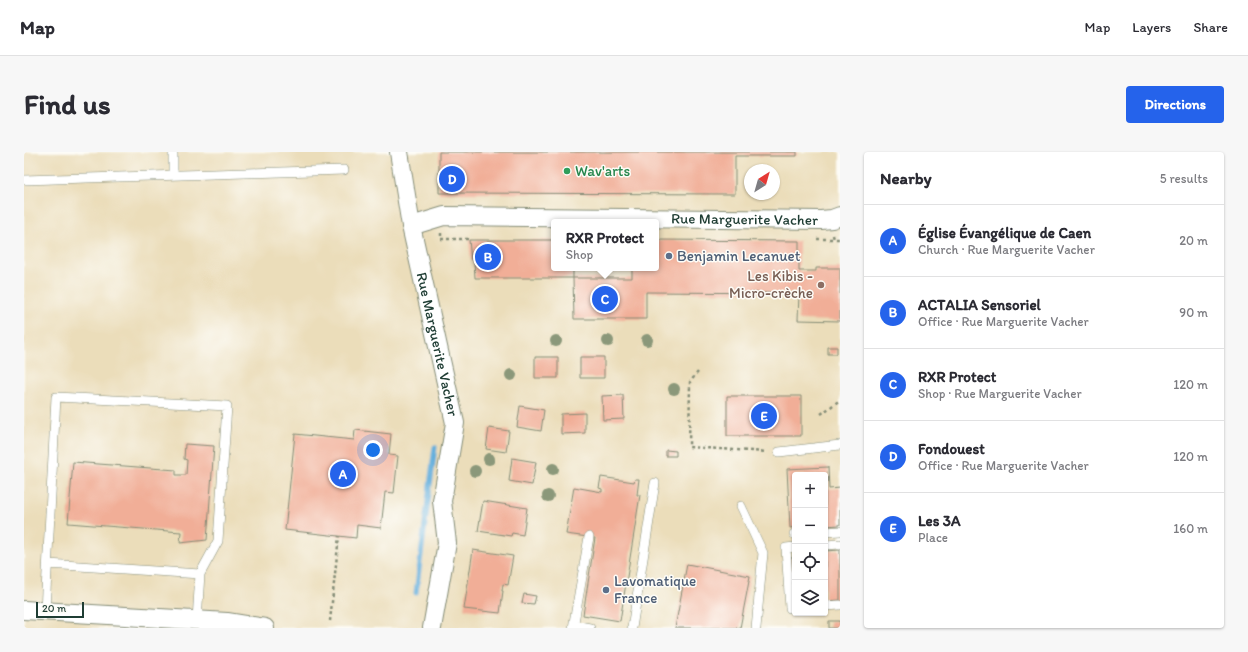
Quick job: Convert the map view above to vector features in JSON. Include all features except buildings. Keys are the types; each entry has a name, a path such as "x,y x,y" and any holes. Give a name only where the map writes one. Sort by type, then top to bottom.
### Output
{"street":[{"name":"Rue Marguerite Vacher","path":"399,152 411,226 455,424 442,501 447,543 432,628"},
{"name":"Rue Marguerite Vacher","path":"411,226 444,216 814,220 830,219 840,216"},
{"path":"24,610 45,611 94,621 197,620 227,622 264,628"}],"lane":[{"path":"173,152 173,175"},
{"path":"24,180 344,170"},
{"path":"45,611 56,397 227,406 218,541 200,574 197,620"},
{"path":"779,452 840,445"},
{"path":"632,628 656,483"},
{"path":"741,506 763,553 756,628"},
{"path":"828,532 840,531"},
{"path":"589,537 574,627 590,628"},
{"path":"828,545 840,544"},
{"path":"792,547 786,548 790,608 792,608"},
{"path":"48,564 200,574"},
{"path":"828,606 840,605"}],"path":[{"path":"441,239 469,239"},
{"path":"817,239 834,239"},
{"path":"698,372 690,382 689,447 779,452"},
{"path":"820,414 840,400"},
{"path":"330,620 338,536"}],"waterway":[{"path":"416,593 435,447"}],"place":[{"name":"Wav'arts","path":"567,171"},
{"name":"Fondouest","path":"452,179"},
{"name":"Benjamin Lecanuet","path":"669,256"},
{"name":"ACTALIA Sensoriel","path":"488,257"},
{"name":"Les Kibis - Micro-crèche","path":"821,285"},
{"name":"RXR Protect","path":"605,299"},
{"name":"Les 3A","path":"764,416"},
{"name":"Église Évangélique de Caen","path":"343,474"},
{"name":"Lavomatique France","path":"606,590"}]}
